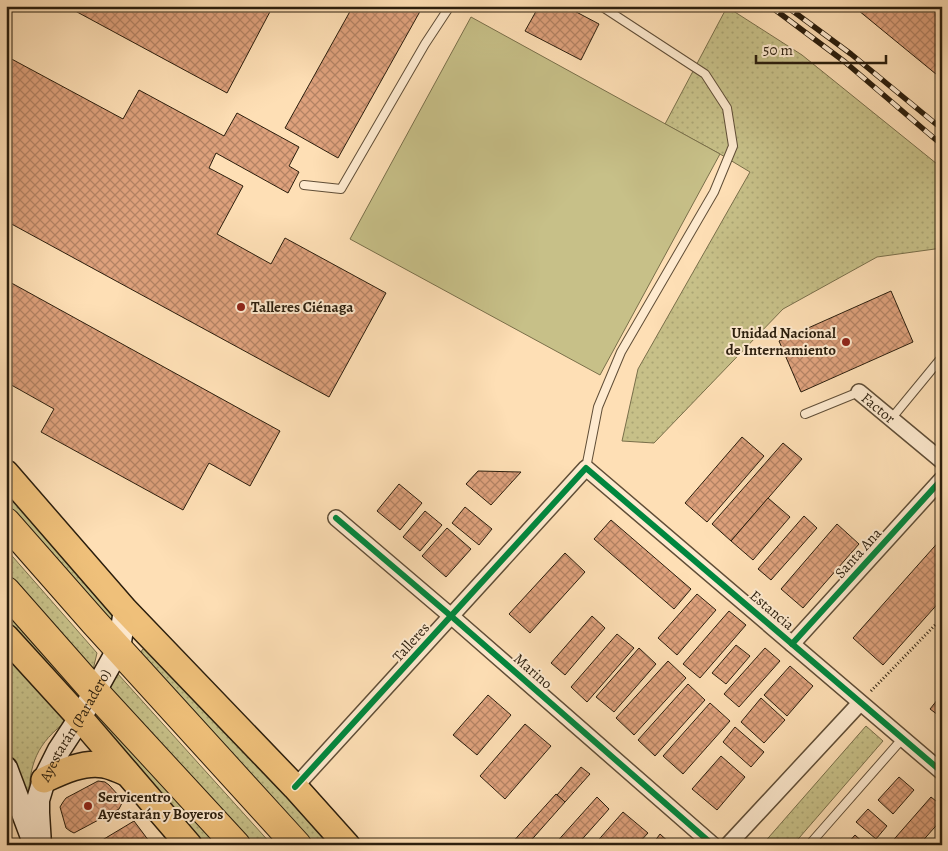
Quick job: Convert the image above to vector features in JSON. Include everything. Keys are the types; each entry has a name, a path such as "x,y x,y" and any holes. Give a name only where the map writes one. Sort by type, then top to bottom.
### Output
{"highway":[{"path":"6,522 297,845"},
{"path":"6,591 95,692 236,845"}],"main road":[{"path":"6,473 126,610 347,845"},
{"name":"Ayestarán (Paradero)","path":"40,845 38,807 44,780 59,750 80,718 119,648 126,610"},
{"path":"6,637 80,718 189,845"},
{"path":"44,780 81,766 104,765 127,773"},
{"path":"6,768 35,845"}],"street":[{"name":"Factor","path":"859,392 942,461"},
{"name":"Talleres","path":"295,788 586,468"},
{"name":"Estancia","path":"586,468 942,772"},
{"name":"Santa Ana","path":"792,644 942,479"},
{"name":"Marino","path":"336,518 713,845"},
{"path":"728,845 860,703"}],"lane":[{"path":"304,185 340,189 366,148 424,44 450,6"},
{"path":"586,468 598,408 621,352 714,192 733,146 727,108 705,74 601,6"},
{"path":"891,419 942,357"},
{"name":"Factor","path":"805,414 859,392"},
{"path":"809,845 903,738"}],"path":[{"path":"860,703 942,618"}],"shaded area":[{"path":"727,7 802,55 942,168 942,248 877,257 783,309 654,443 622,441 638,369 750,172 665,124"},
{"path":"471,17 720,154 600,375 350,239"},
{"path":"6,489 116,613 116,632 6,508"},
{"path":"6,549 97,653 92,674 6,577"},
{"path":"6,608 83,693 78,704 6,623"},
{"path":"146,647 225,728 329,845 308,845 140,656 142,650"},
{"path":"6,655 68,720 49,737 37,755 33,765 28,801 6,742"},
{"path":"117,673 272,845 246,845 109,691"},
{"path":"96,709 220,845 201,845 91,721"},
{"path":"866,726 883,741 793,845 762,845"}],"building":[{"path":"66,6 273,6 227,93"},
{"path":"353,6 423,6 338,158 285,128"},
{"path":"539,6 565,6 599,24 581,60 525,31"},
{"path":"853,6 942,6 942,79"},
{"path":"6,56 123,119 139,90 224,136 237,113 299,147 289,166 299,172 288,193 216,153 209,168 243,186 217,234 271,264 285,238 386,293 329,397 6,221"},
{"path":"6,280 280,431 250,486 209,463 183,510 41,432 54,409 6,382"},
{"name":"Unidad Nacional de Internamiento","path":"891,291 913,342 801,392 779,341"},
{"path":"742,437 764,456 707,522 685,503"},
{"path":"783,443 802,459 731,541 712,524"},
{"path":"478,471 521,472 491,505 466,484"},
{"path":"399,484 422,503 400,530 377,511"},
{"path":"768,498 790,517 753,560 731,541"},
{"path":"465,507 492,529 479,545 452,523"},
{"path":"425,511 442,525 420,551 403,537"},
{"path":"804,516 817,528 771,580 758,569"},
{"path":"611,520 691,589 674,609 594,539"},
{"path":"837,524 859,544 803,608 781,589"},
{"path":"447,528 471,549 446,577 422,556"},
{"path":"942,538 942,599 883,665 853,638"},
{"path":"565,553 585,572 530,633 509,614"},
{"path":"697,594 716,610 677,655 658,638"},
{"path":"729,611 746,625 700,678 683,664"},
{"path":"592,616 605,628 565,675 551,663"},
{"path":"617,634 634,648 587,702 571,687"},
{"path":"736,645 750,656 726,684 712,673"},
{"path":"639,648 656,664 614,712 596,697"},
{"path":"765,648 780,661 739,707 724,694"},
{"path":"668,661 686,678 634,735 616,718"},
{"path":"790,666 813,686 787,716 764,695"},
{"path":"688,684 705,700 655,756 638,740"},
{"path":"942,694 942,718 930,709"},
{"path":"488,695 511,715 477,755 453,735"},
{"path":"761,698 785,720 764,743 741,722"},
{"path":"710,703 730,721 683,774 663,756"},
{"path":"525,724 551,746 505,799 480,776"},
{"path":"735,727 764,752 751,767 723,742"},
{"path":"721,756 745,777 717,810 692,789"},
{"path":"581,767 590,774 565,802 557,795"},
{"path":"899,777 914,790 893,814 878,800"},
{"path":"98,781 105,782 120,797 122,803 119,809 74,833 70,831 66,828 60,807 66,798"},
{"path":"556,794 565,802 527,845 510,845"},
{"path":"597,797 609,809 577,845 554,845"},
{"path":"931,797 942,806 942,819 919,845 889,845"},
{"path":"868,809 887,826 876,839 856,822"},
{"path":"623,812 648,833 637,845 594,845"},
{"path":"134,821 152,845 94,845"},
{"path":"942,832 942,845 930,845"},
{"path":"660,834 672,845 652,845"},
{"path":"855,835 866,845 846,845"}],"railway":[{"path":"770,6 845,62 942,145"},
{"path":"786,6 851,54 942,129"}],"cycle path":[{"path":"295,787 586,468 942,772"},
{"path":"792,644 942,479"},
{"path":"336,518 713,845"}],"place":[{"name":"Talleres Ciénaga","path":"241,307"},
{"name":"Unidad Nacional de Internamiento","path":"846,342"},
{"name":"Servicentro Ayestarán y Boyeros","path":"88,806"}]}
